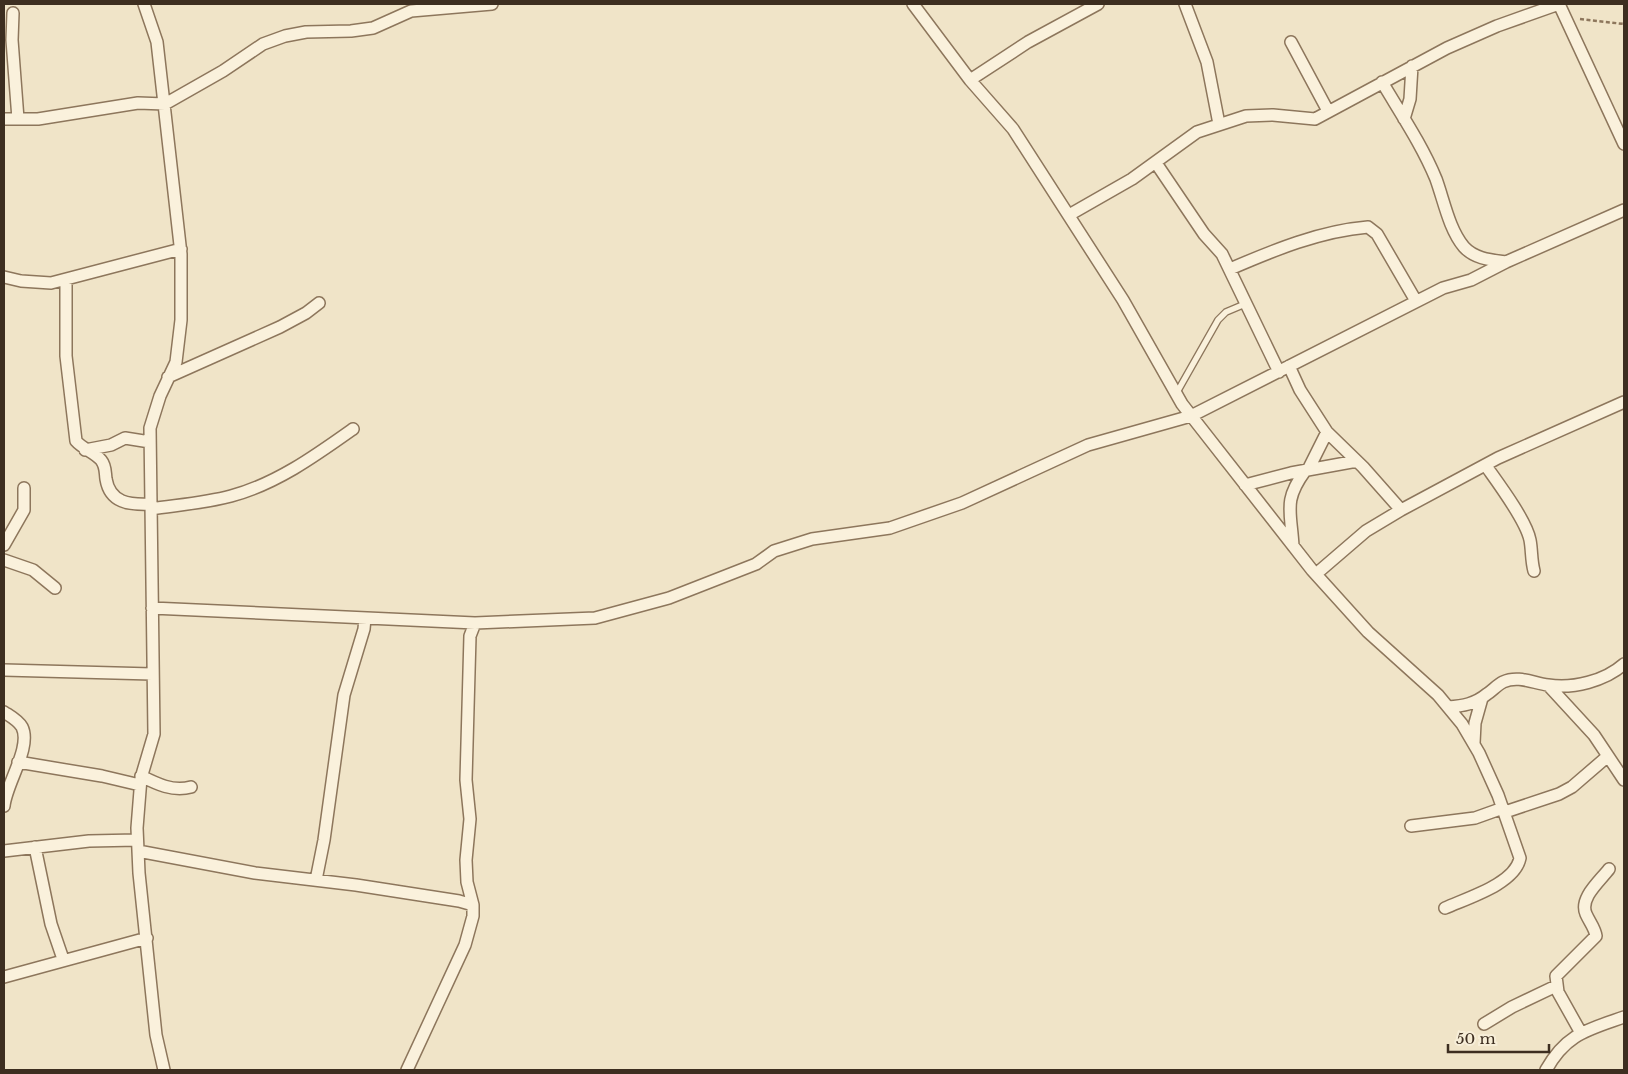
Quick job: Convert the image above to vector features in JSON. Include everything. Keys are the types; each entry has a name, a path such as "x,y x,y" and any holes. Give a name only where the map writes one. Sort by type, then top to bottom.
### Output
{"street":[{"path":"144,4 157,42 181,250 181,320 176,362 160,396 150,428 154,734 141,781 138,846 156,1035 164,1070"},
{"path":"4,120 38,119 138,103 165,104 223,71 263,44 285,36 306,32 351,31 373,28 411,11 426,8 492,4"},
{"path":"913,4 970,80 1013,129 1123,300 1176,394 1191,416 1316,574 1368,632 1448,707 1462,724 1474,744 1504,810 1520,858 1518,867 1512,875 1445,908"},
{"path":"970,80 1028,42 1098,4"},
{"path":"1185,4 1206,62 1219,124"},
{"path":"1069,216 1132,179 1197,132 1246,116 1273,115 1315,119 1412,66 1497,26 1559,4 1624,144"},
{"path":"13,13 14,86 18,119"},
{"path":"1291,42 1328,111"},
{"path":"1404,119 1410,100 1412,66"},
{"path":"1382,82 1436,179 1455,232 1464,247 1480,258 1506,262"},
{"path":"1156,163 1204,234 1222,254 1245,304 1284,369 1327,432 1401,510"},
{"path":"152,608 475,622 595,618 669,598 756,564 774,551 812,539 890,528 962,503 1088,444 1191,416 1443,288 1471,280 1506,262 1624,210"},
{"path":"1230,269 1308,239 1336,231 1368,227 1378,234 1416,301"},
{"path":"4,277 21,281 51,283 181,250"},
{"path":"66,280 66,356 74,433 76,441 100,460 105,467 107,484 112,497 129,503 150,506 231,496 258,487 292,470 353,429"},
{"path":"168,377 280,328 306,314 318,303"},
{"path":"1316,574 1366,531 1401,510 1556,431 1624,402"},
{"path":"1293,546 1289,506 1291,493 1327,432"},
{"path":"85,450 111,445 125,438 150,442"},
{"path":"1245,485 1306,470 1357,462"},
{"path":"1486,466 1504,492 1530,539 1530,556 1534,571"},
{"path":"4,544 24,510 24,488"},
{"path":"4,560 33,570 55,588"},
{"path":"316,880 324,840 344,695 364,629 365,618"},
{"path":"407,1070 465,945 473,916 473,905 466,882 470,819 466,780 470,636 475,622"},
{"path":"1448,707 1468,705 1482,698 1503,682 1524,679 1548,685 1574,685 1596,680 1617,671 1624,664"},
{"path":"4,670 152,674"},
{"path":"1548,685 1594,735 1624,780"},
{"path":"1474,744 1482,698"},
{"path":"4,712 16,720 24,733 18,762 7,777 4,806"},
{"path":"1411,826 1456,821 1504,810 1559,794 1572,787 1608,756"},
{"path":"18,762 141,781 167,787 184,789 191,787"},
{"path":"4,851 89,841 138,846 255,873 460,901 473,905"},
{"path":"34,847 51,924 63,959"},
{"path":"1581,1034 1556,986 1556,976 1596,936 1596,930 1584,910 1585,902 1609,869"},
{"path":"4,977 63,959 147,938"},
{"path":"1484,1024 1512,1007 1556,986"},
{"path":"1546,1070 1556,1052 1581,1034 1624,1017"}],"lane":[{"path":"1176,394 1218,320 1226,312 1245,304"}],"path":[{"path":"1566,18 1624,24"}]}
